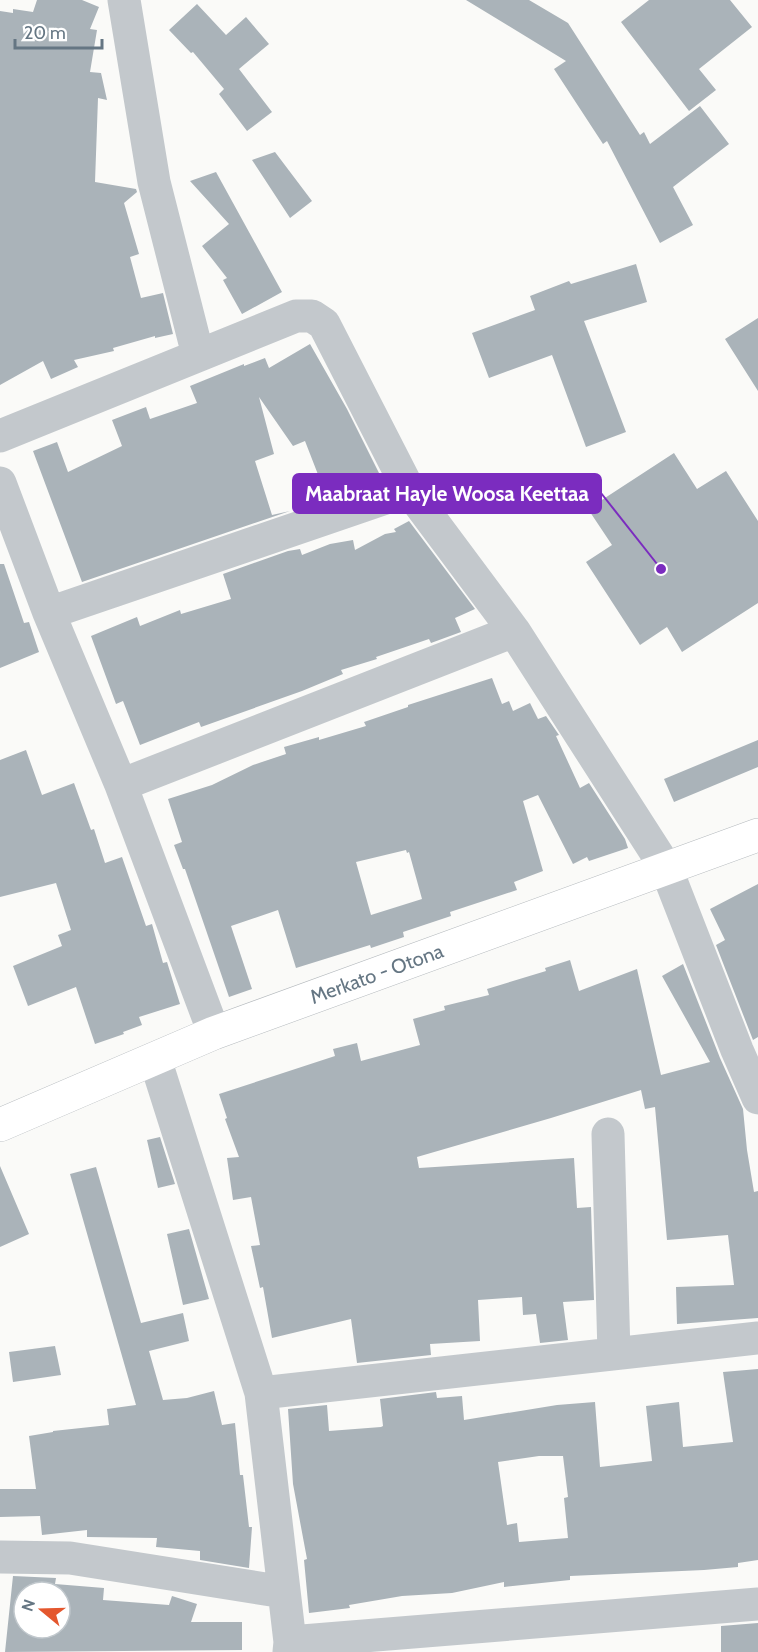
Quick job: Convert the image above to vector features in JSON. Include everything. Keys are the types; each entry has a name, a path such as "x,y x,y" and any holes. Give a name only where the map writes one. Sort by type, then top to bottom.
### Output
{"main road":[{"name":"Merkato - Otona","path":"0,1125 214,1033 758,835"}],"street":[{"path":"124,0 154,182 198,355"},
{"path":"0,436 296,316 312,316 324,324 409,490 514,631 666,868 758,1098"},
{"path":"0,483 49,613 121,785 214,1033"},
{"path":"49,613 409,490"},
{"path":"121,785 514,631"},
{"path":"155,1059 261,1393 289,1647 758,1604"},
{"path":"608,1134 614,1354"},
{"path":"261,1393 758,1338"},
{"path":"0,1557 70,1558 284,1592"}],"building":[{"path":"37,0 82,0 99,7 90,29 97,30 90,72 101,73 107,100 98,98 95,182 136,189 137,192 124,203 139,254 130,257 141,298 163,293 173,334 155,338 155,336 113,348 114,351 74,360 78,367 51,379 43,361 0,385 0,11 13,13 13,9 33,12"},
{"path":"466,0 529,0 568,23 640,135 644,132 650,144 700,106 729,144 673,187 693,225 660,243 607,141 603,144 554,69 566,61"},
{"path":"649,0 730,0 752,27 699,69 716,90 689,111 621,22"},
{"path":"197,4 226,35 246,17 269,44 239,69 272,112 247,131 219,94 224,89 193,52 191,53 169,30"},
{"path":"275,152 312,201 290,218 252,160"},
{"path":"216,172 282,292 242,314 223,280 227,278 202,246 229,224 190,181"},
{"path":"636,264 647,302 584,321 626,432 586,447 552,355 489,378 472,333 535,310 530,296 569,281 571,284"},
{"path":"758,318 758,391 725,339"},
{"path":"310,344 347,409 381,477 372,483 365,485 363,483 355,489 330,497 324,490 305,441 293,446 259,397 274,454 255,461 272,515 290,511 82,582 33,451 57,442 68,472 122,446 112,420 146,407 150,419 197,403 190,386 265,358 269,368"},
{"path":"674,453 697,489 726,471 758,521 758,603 682,652 667,627 640,645 586,562 612,545 588,509"},
{"path":"409,521 475,609 455,618 461,632 431,643 429,639 376,657 377,659 341,670 343,674 302,691 201,727 199,722 140,745 123,701 116,704 91,636 137,617 140,626 180,610 181,614 231,599 223,574 288,551 300,549 302,555 330,544 353,540 355,550 385,534 396,532 394,529"},
{"path":"0,564 4,564 24,623 29,622 39,652 0,668"},
{"path":"492,678 502,704 509,701 513,711 530,703 538,719 546,716 559,735 556,736 580,788 589,783 625,839 628,848 589,861 587,857 573,864 538,795 523,801 543,871 514,882 517,890 450,912 451,916 403,932 404,937 296,968 278,910 231,926 252,989 229,997 185,869 183,869 174,845 182,842 168,799 212,785 253,765 286,754 284,747 319,737 319,740 366,726 364,722 408,707 408,705","holes":["406,850 407,853 409,852 422,899 371,915 356,862"]},
{"path":"758,740 758,767 674,802 664,779"},
{"path":"26,750 42,795 74,783 91,830 94,829 105,863 122,857 146,926 152,924 163,963 167,962 180,1004 139,1017 142,1025 95,1044 76,987 28,1006 13,966 62,946 58,935 71,930 56,883 0,897 0,760"},
{"path":"758,884 758,1037 753,1040 716,945 725,940 710,909"},
{"path":"570,960 579,991 637,969 661,1075 710,1062 662,976 683,964 743,1109 754,1192 758,1191 758,1318 677,1324 676,1287 734,1285 728,1235 667,1240 655,1107 645,1109 641,1090 417,1157 419,1168 574,1158 577,1208 591,1207 594,1300 563,1302 568,1340 540,1343 536,1314 523,1315 522,1297 478,1300 480,1341 430,1344 431,1355 357,1363 351,1319 272,1338 263,1287 260,1288 251,1246 260,1245 251,1197 233,1200 227,1158 239,1157 225,1119 227,1118 219,1094 335,1056 333,1049 357,1043 361,1061 420,1045 413,1019 445,1010 444,1006 489,995 487,989 546,971 545,968"},
{"path":"160,1137 175,1184 158,1188 147,1140"},
{"path":"0,1166 29,1234 0,1247"},
{"path":"96,1167 141,1323 183,1313 189,1341 149,1351 163,1400 187,1398 214,1391 222,1425 235,1423 240,1475 243,1475 249,1527 252,1527 249,1568 200,1560 200,1551 156,1547 157,1538 87,1537 87,1530 42,1535 40,1516 0,1517 0,1489 36,1489 29,1436 109,1425 107,1409 136,1405 70,1174"},
{"path":"189,1229 209,1299 183,1305 167,1234"},
{"path":"55,1346 61,1375 13,1382 9,1352"},
{"path":"758,1369 758,1560 738,1563 738,1567 704,1570 570,1576 570,1580 504,1587 504,1582 452,1593 402,1596 349,1605 350,1608 309,1613 304,1560 307,1559 293,1484 288,1409 327,1405 329,1431 381,1427 383,1426 380,1399 436,1392 437,1398 462,1396 464,1420 557,1405 595,1402 600,1467 652,1461 646,1406 679,1402 683,1447 733,1442 723,1372","holes":["539,1456 563,1456 568,1497 564,1498 568,1538 519,1542 517,1523 507,1525 498,1462"]},
{"path":"13,1576 56,1578 56,1580 13,1580"},
{"path":"72,1585 104,1588 103,1600 169,1605 172,1596 197,1604 191,1622 242,1622 242,1650 5,1652 12,1586 12,1640 72,1640"},
{"path":"758,1623 758,1652 721,1652 721,1626"}],"place":[{"name":"Maabraat Hayle Woosa Keettaa","path":"661,569"}]}
